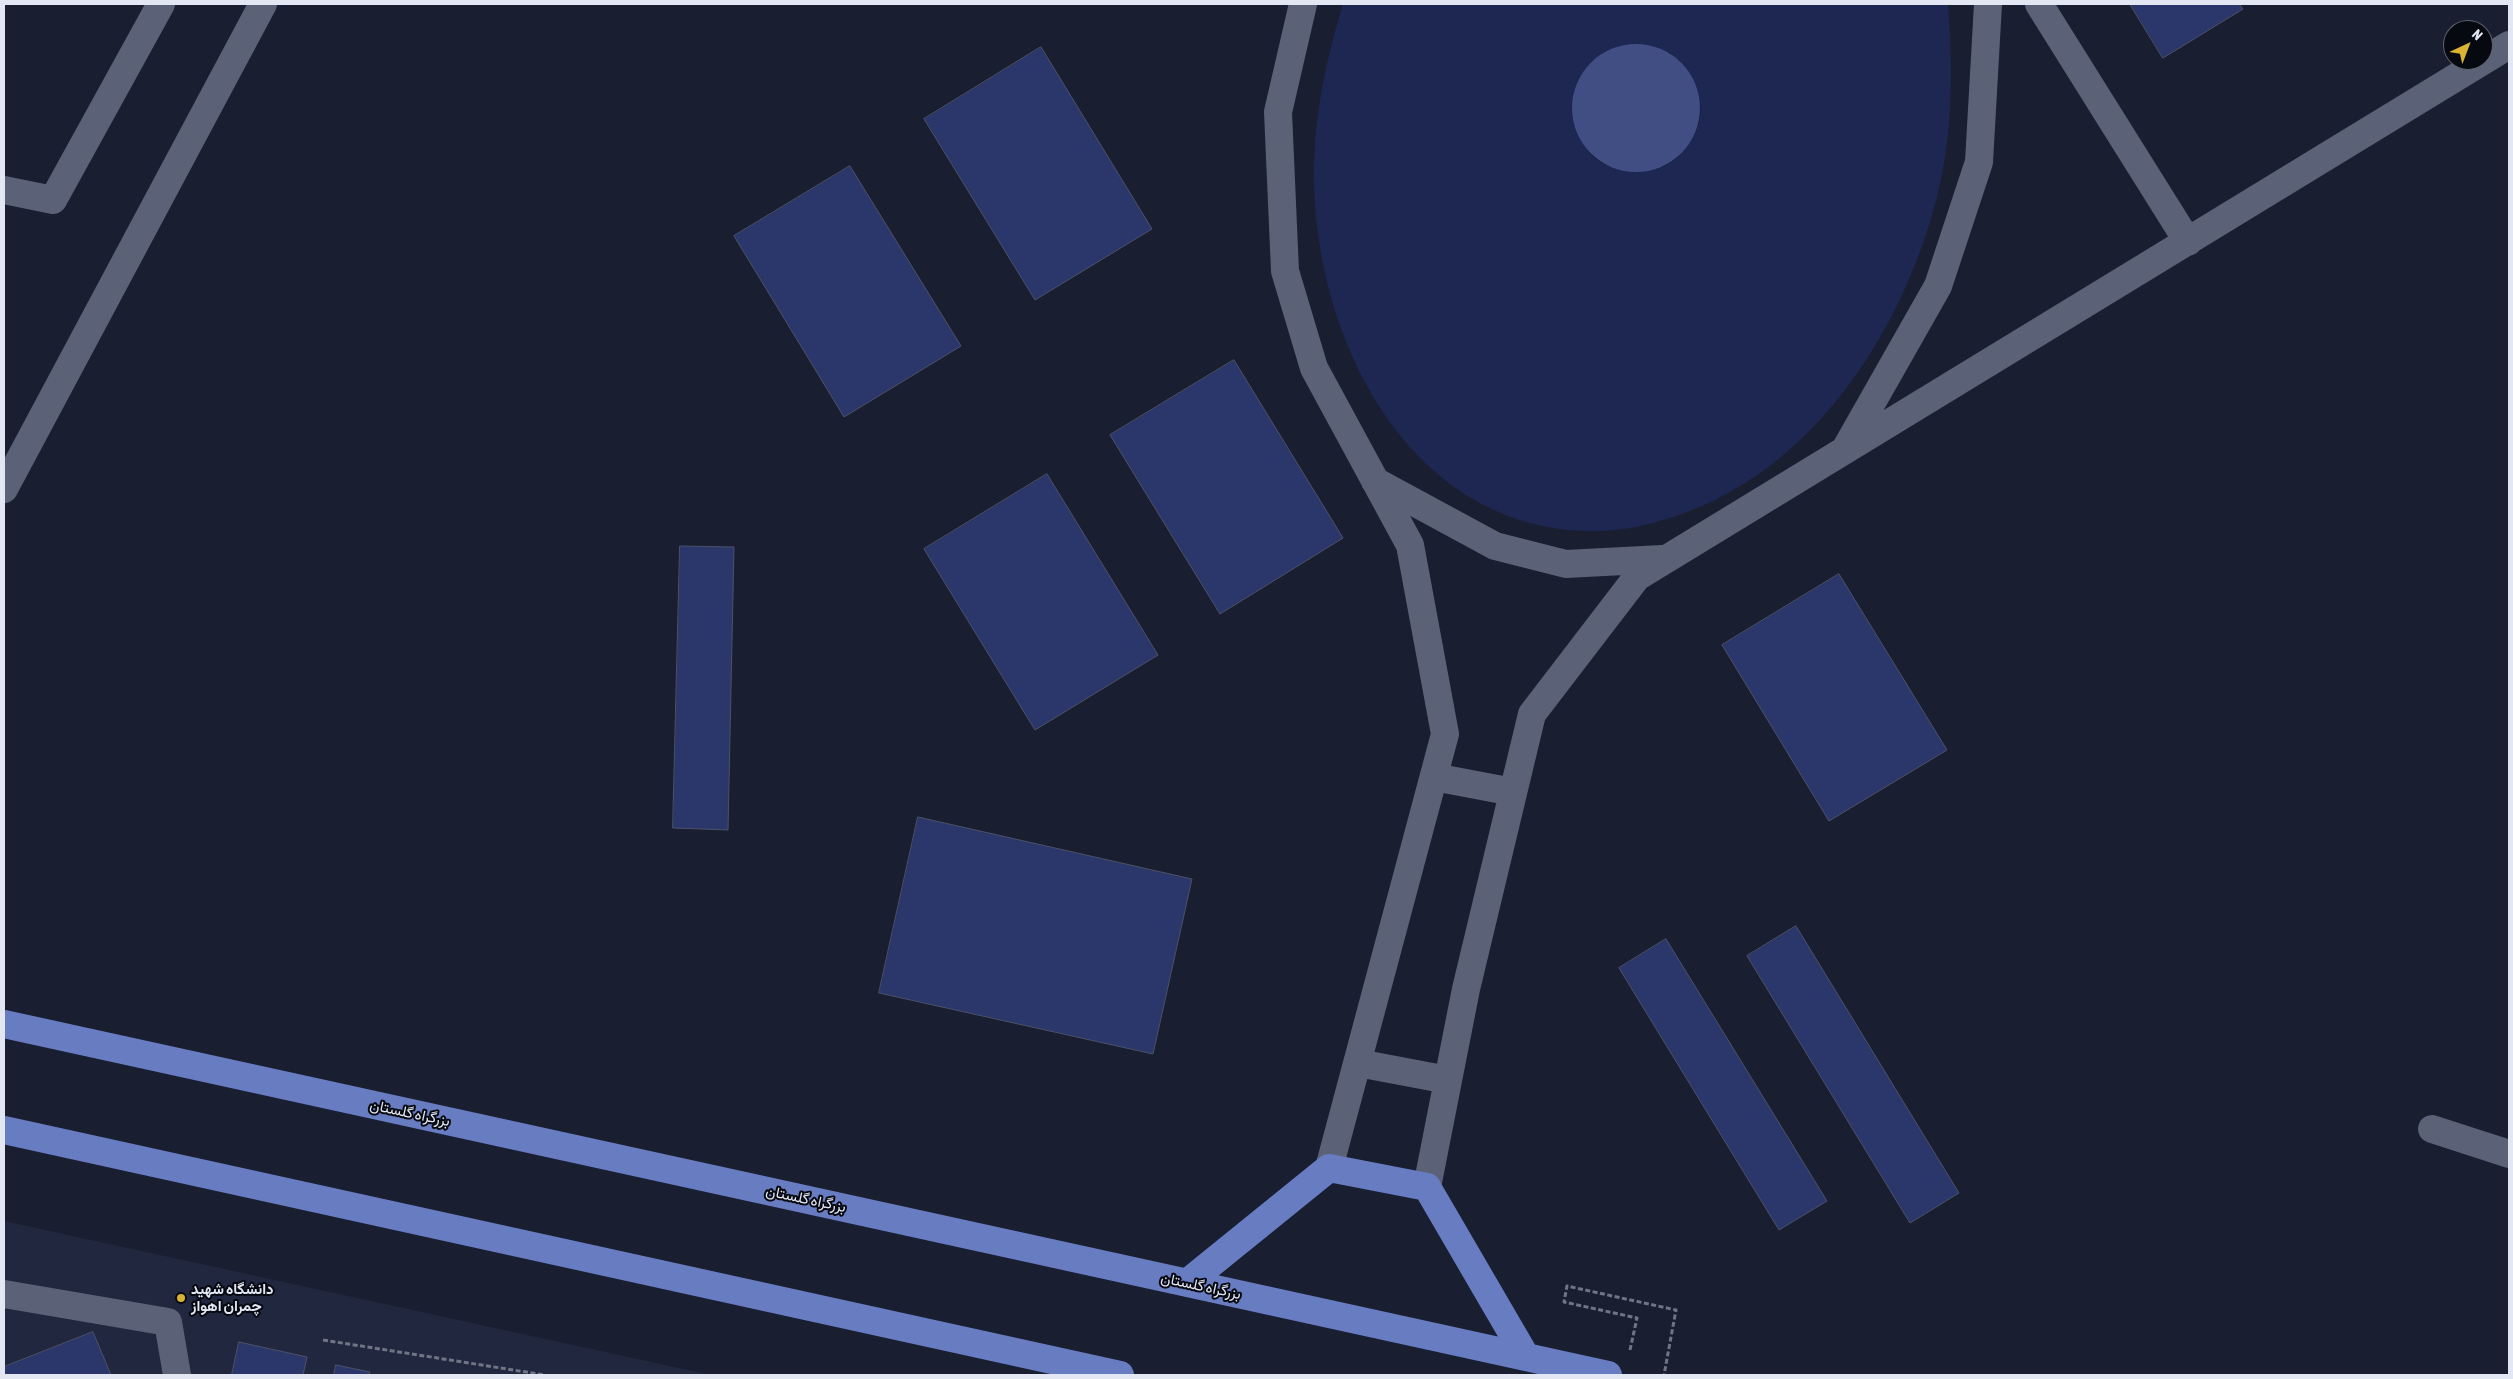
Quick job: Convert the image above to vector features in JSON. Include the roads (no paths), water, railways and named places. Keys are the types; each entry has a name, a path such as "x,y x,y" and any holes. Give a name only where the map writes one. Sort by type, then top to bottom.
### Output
{"highway":[{"name":"بزرگراه گلستان","path":"4,1024 1608,1375"},
{"path":"4,1130 1120,1375"},
{"path":"1187,1283 1329,1168 1427,1187 1526,1357"}],"street":[{"path":"4,190 53,200 160,4"},
{"path":"4,489 263,4"},
{"path":"1303,4 1278,112 1285,271 1314,368 1410,545 1445,734 1329,1168"},
{"path":"1846,450 1938,286 1979,162 1988,4"},
{"path":"2039,4 2188,242"},
{"path":"1427,1187 1466,989 1532,714 1636,577 2509,46"},
{"path":"1375,481 1495,546 1566,564 1666,558"},
{"path":"1434,776 1513,792"},
{"path":"1358,1063 1448,1080"},
{"path":"2432,1129 2509,1154"},
{"path":"4,1294 168,1322 177,1375"}],"place":[{"name":"دانشگاه شهید چمران اهواز","path":"181,1298"}]}
